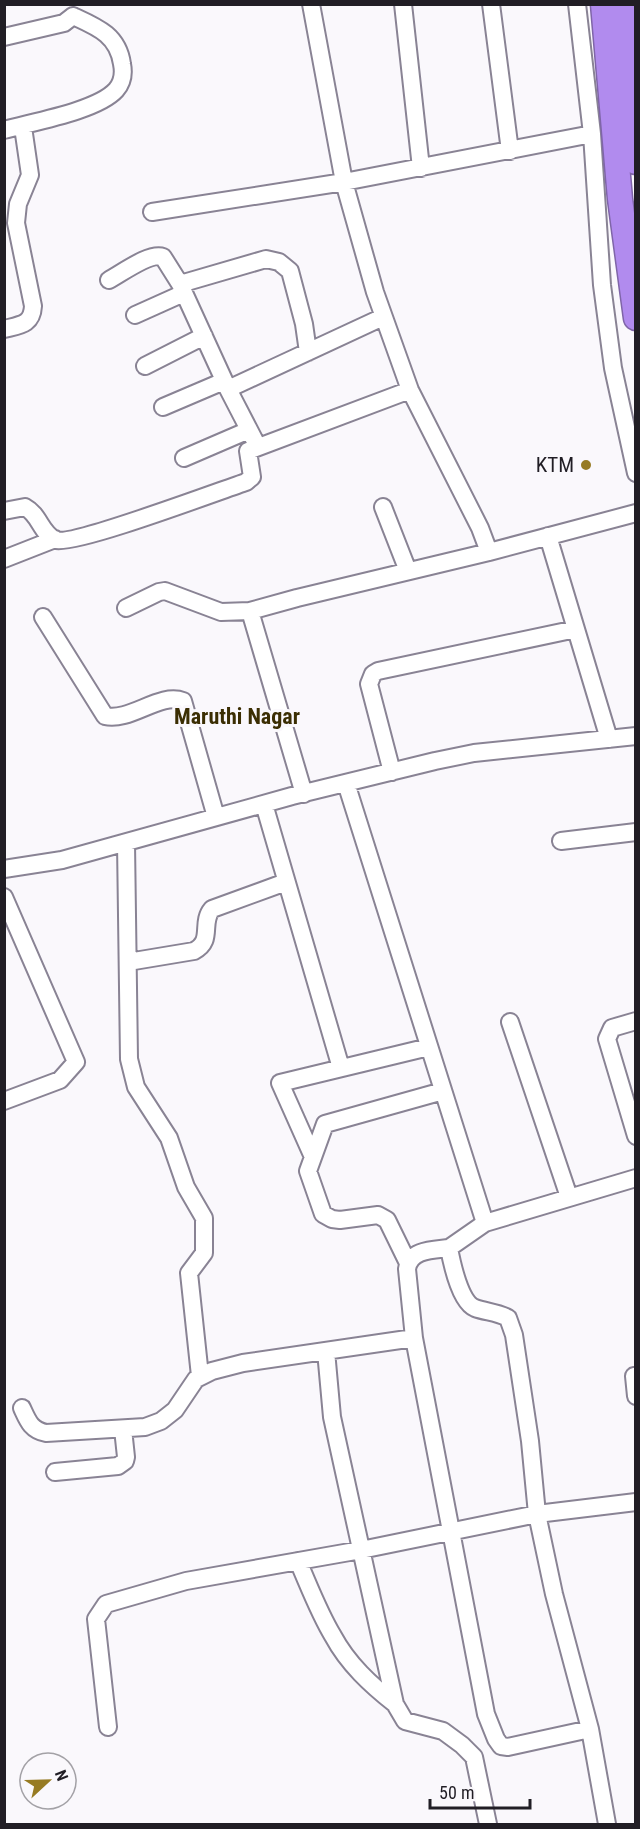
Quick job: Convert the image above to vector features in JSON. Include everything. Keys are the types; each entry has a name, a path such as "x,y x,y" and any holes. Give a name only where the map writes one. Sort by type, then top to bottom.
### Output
{"highway":[{"path":"603,4 620,199 636,318"},
{"path":"623,4 636,162"}],"street":[{"path":"311,4 344,182 383,317 410,390 480,528 489,552"},
{"path":"403,4 421,168"},
{"path":"491,4 510,151"},
{"path":"577,4 592,134 602,285 613,368 636,473"},
{"path":"4,37 64,23 71,10 108,33 115,41 122,58 123,72 121,82 115,92 97,103 23,127 4,130"},
{"path":"4,329 25,324 33,312 16,223 18,204 30,175 23,127"},
{"path":"152,212 344,182 592,134"},
{"path":"110,280 149,258 159,255 163,257 182,289 226,385 258,447"},
{"path":"135,315 182,289 266,259 279,262 290,271 309,352"},
{"path":"163,407 309,352 383,317"},
{"path":"144,366 204,336"},
{"path":"4,512 19,507 32,510 45,532 63,541 109,529 246,482 252,477 248,451 410,390"},
{"path":"184,458 249,430"},
{"path":"383,507 408,572"},
{"path":"126,608 165,591 221,612 250,611 636,513"},
{"path":"548,537 609,739"},
{"path":"4,559 55,539"},
{"path":"250,611 304,794"},
{"path":"44,617 105,716 119,716 172,699 183,701 216,818"},
{"path":"392,772 369,684 373,674 390,668 576,629"},
{"path":"4,869 62,860 264,804 474,753 636,736"},
{"path":"346,783 485,1223"},
{"path":"264,804 341,1068"},
{"path":"561,841 636,832"},
{"path":"126,843 129,1059 136,1087 169,1138 186,1187 204,1218 204,1253 189,1273 200,1376"},
{"path":"128,962 194,951 202,947 205,942 207,918 212,909 286,882"},
{"path":"4,897 76,1062 60,1080 4,1101"},
{"path":"510,1022 569,1197"},
{"path":"636,1022 612,1028 607,1039 636,1136"},
{"path":"313,1157 280,1083 429,1047"},
{"path":"443,1091 325,1124 308,1171 323,1214 340,1220 383,1216 408,1263 414,1338 486,1714 501,1746"},
{"path":"408,1263 415,1255 423,1252 449,1248 485,1223 636,1178"},
{"path":"449,1248 453,1268 468,1304 476,1309 499,1313 508,1318 514,1335 530,1442 537,1514 554,1594 590,1729 607,1824"},
{"path":"22,1408 32,1427 46,1433 145,1427 161,1421 175,1410 200,1376 212,1371 243,1363 414,1338"},
{"path":"326,1351 332,1417 395,1704 405,1721 443,1731 474,1757 488,1824"},
{"path":"634,1376 636,1396"},
{"path":"55,1472 122,1464 126,1457 123,1429"},
{"path":"108,1727 96,1619 106,1604 186,1581 361,1550 537,1514 636,1502"},
{"path":"298,1561 333,1636 370,1684 395,1704"},
{"path":"474,1757 501,1746 508,1747 590,1729"}],"place":[{"name":"KTM","path":"586,465"}],"district":[{"name":"Maruthi Nagar","path":"237,716"}]}
